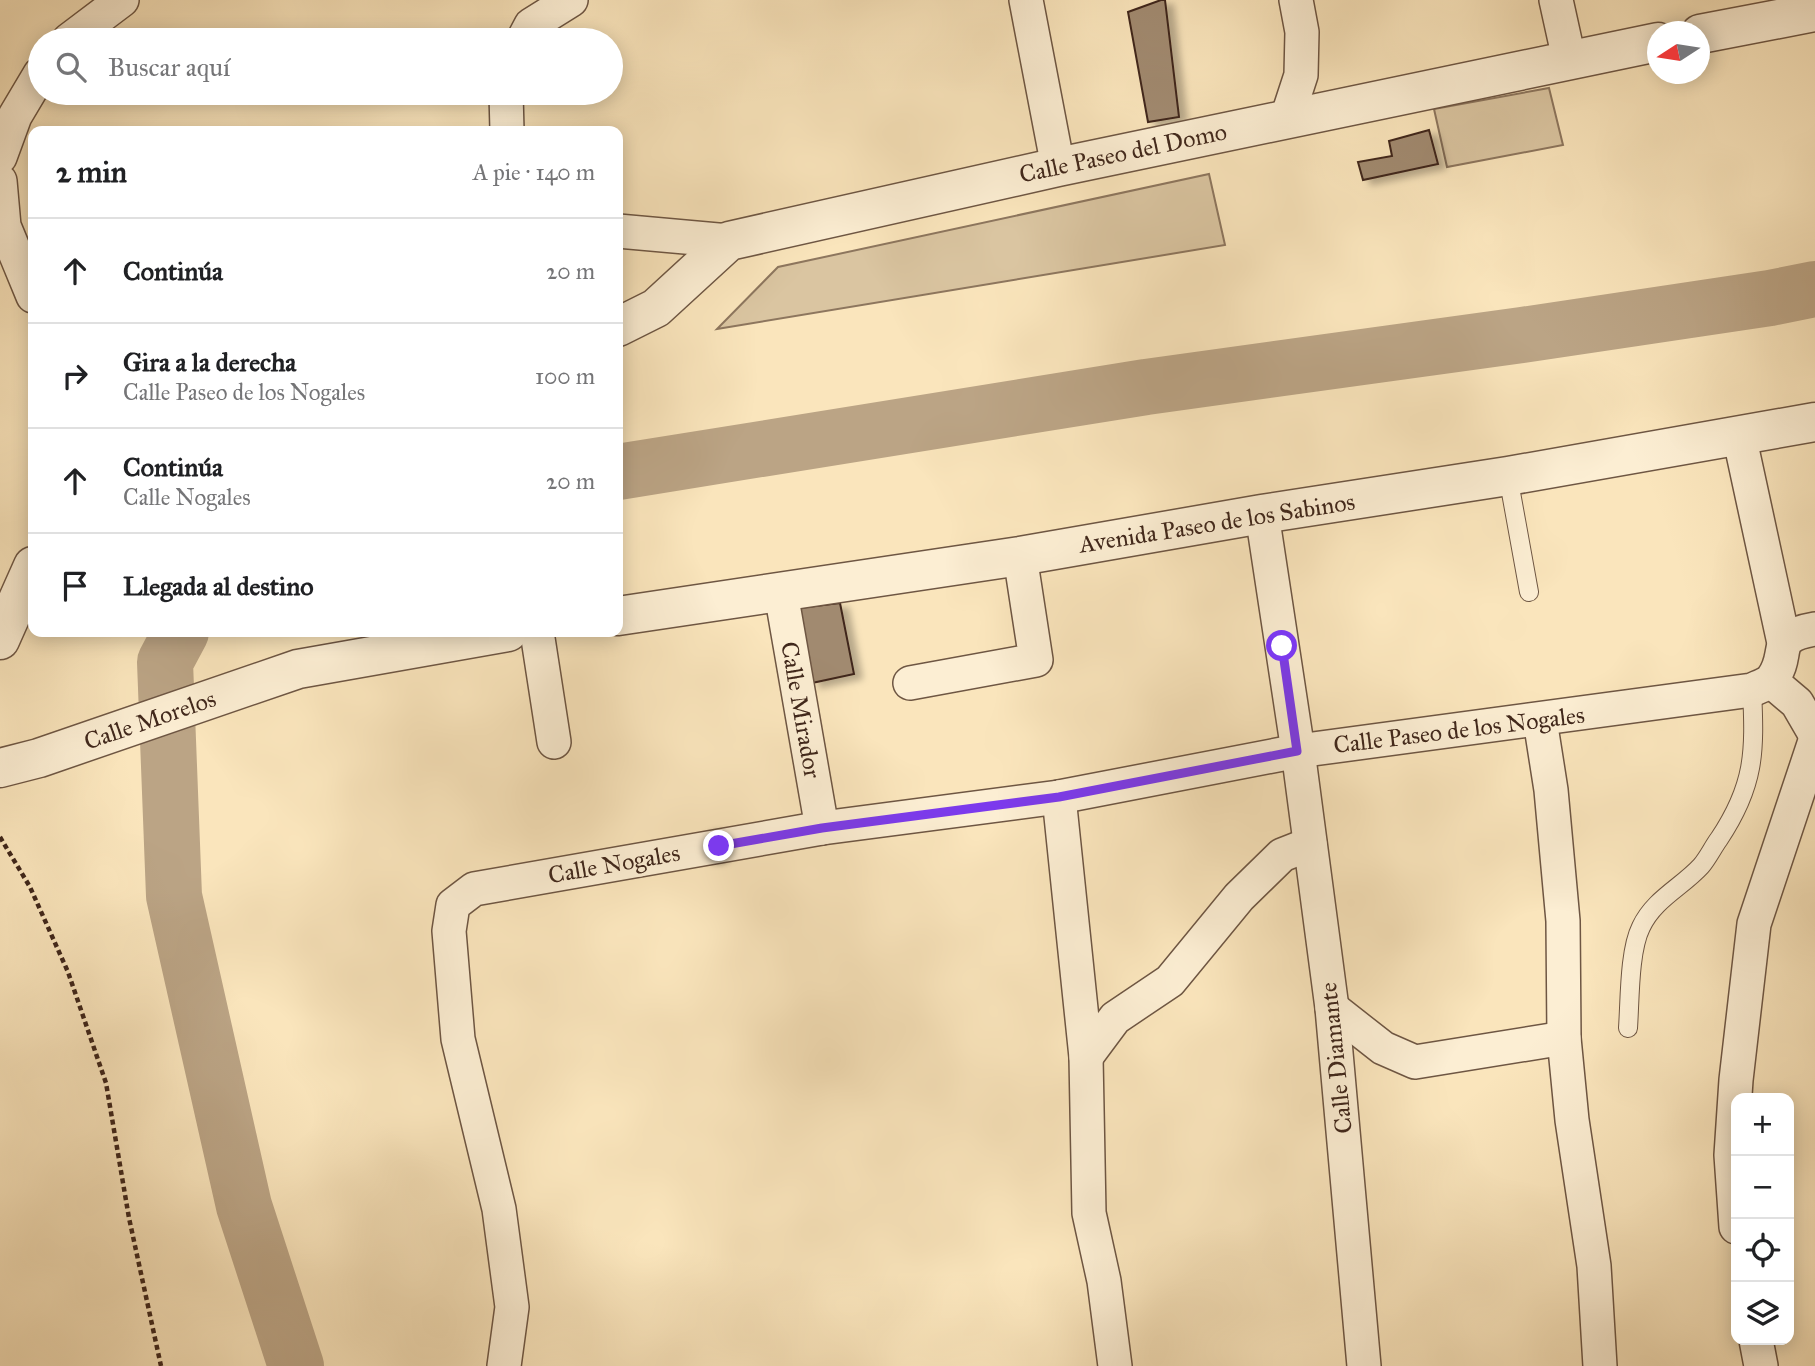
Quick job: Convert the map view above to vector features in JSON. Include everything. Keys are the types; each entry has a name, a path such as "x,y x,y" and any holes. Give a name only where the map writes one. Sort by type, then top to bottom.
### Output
{"street":[{"path":"85,28 122,0"},
{"path":"529,28 531,24 571,0"},
{"path":"1026,0 1058,167"},
{"path":"1287,118 1301,75 1302,32 1296,0"},
{"path":"1556,0 1569,59"},
{"path":"1710,32 1815,12"},
{"name":"Calle Paseo del Domo","path":"729,240 1287,118 1647,44"},
{"path":"0,157 15,116 28,94"},
{"path":"506,105 506,126"},
{"path":"0,181 4,226 28,284"},
{"path":"623,231 729,240"},
{"path":"623,324 656,307 729,240"},
{"name":"Avenida Paseo de los Sabinos","path":"623,615 1020,556 1262,514 1508,477 1815,422"},
{"path":"1739,435 1784,643 1778,666 1761,686 1797,703 1815,734"},
{"name":"Calle Diamante","path":"1262,514 1332,1008 1364,1366"},
{"path":"911,683 1036,660 1020,556"},
{"path":"0,640 28,577"},
{"name":"Calle Mirador","path":"781,593 822,828"},
{"path":"1784,643 1795,632 1815,629"},
{"name":"Calle Morelos","path":"0,768 39,758 298,669 479,637"},
{"path":"538,637 554,742"},
{"name":"Calle Paseo de los Nogales","path":"822,828 1059,797 1297,751 1540,720 1761,686"},
{"path":"1540,720 1551,790 1563,921 1564,1038 1572,1120 1594,1266 1600,1366"},
{"path":"1735,1219 1731,1155 1736,1080 1754,923 1815,741"},
{"path":"1059,797 1086,1057 1089,1213 1104,1281 1115,1366"},
{"name":"Calle Nogales","path":"504,1366 512,1307 499,1209 458,1039 449,931 453,905 474,889 822,828"},
{"path":"1086,1057 1115,1018 1170,981 1239,897 1282,855 1310,844"},
{"path":"1332,1008 1383,1048 1415,1062 1564,1038"},
{"path":"1757,1345 1761,1366"}],"lane":[{"path":"1508,477 1529,592"},
{"path":"1628,1028 1633,962 1641,927 1664,896 1701,866 1729,825 1750,780 1761,686"}],"path":[{"path":"0,837 30,887 68,972 106,1083 129,1219 162,1366"}],"shaded area":[{"path":"1549,88 1563,145 1447,167 1434,109"},
{"path":"1209,174 1225,245 717,329 778,267"}],"building":[{"path":"1165,0 1179,117 1148,122 1128,12"},
{"path":"1429,130 1438,164 1363,180 1358,162 1392,156 1389,141"},
{"path":"840,603 854,674 812,683 799,608"}],"waterway":[{"path":"623,471 1146,387 1522,335 1815,289"},
{"path":"178,637 165,662 174,896 244,1206 296,1366"}],"route":[{"path":"719,846 822,828 1059,797 1297,751 1282,646"}]}
